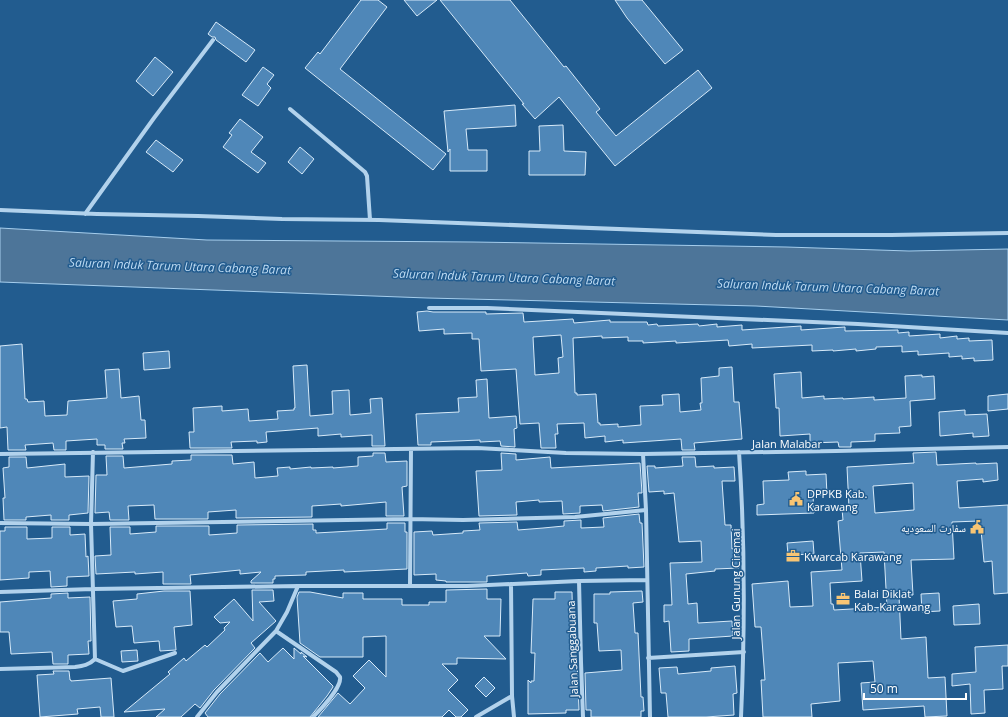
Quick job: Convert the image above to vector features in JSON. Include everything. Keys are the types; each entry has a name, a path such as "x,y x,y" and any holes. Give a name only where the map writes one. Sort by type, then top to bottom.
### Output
{"street":[{"path":"85,214 154,118 214,40"},
{"path":"290,109 365,172 367,176 370,220"},
{"path":"0,210 85,214 370,220 776,235 1008,233"},
{"path":"429,308 487,308 843,323 1008,333"},
{"name":"Jalan Malabar","path":"0,454 477,448 566,454 643,454 1008,447"},
{"path":"410,449 410,585"},
{"path":"93,452 91,524 96,659"},
{"name":"Jalan Gunung Ciremai","path":"739,452 744,533 744,652 741,717"},
{"path":"643,454 646,510 650,717"},
{"path":"0,523 91,524 409,519 463,520 575,517 646,510"},
{"path":"0,592 298,586 467,586 579,581 647,580"},
{"name":"Jalan Sanggabuana","path":"579,581 580,662 583,717"},
{"path":"511,584 512,696 514,717"},
{"path":"197,717 218,692 276,631 287,612 298,586"},
{"path":"276,631 340,676 340,682 337,689 313,717"},
{"path":"648,658 744,652"},
{"path":"96,659 123,671 175,653"},
{"path":"0,669 84,666 96,659"},
{"path":"476,717 512,696"}],"water":[{"name":"Saluran Induk Tarum Utara Cabang Barat","path":"0,228 207,240 473,242 786,247 909,251 1008,249 1008,320 756,306 427,298 0,282"}],"building":[{"path":"361,0 378,0 387,7 340,69 446,154 433,170 305,68 318,52 320,54"},
{"path":"404,0 437,0 417,16"},
{"path":"440,0 510,0 600,109 596,112 616,136 698,70 712,88 615,166 559,97 535,119"},
{"path":"615,0 642,0 683,50 665,64 627,18"},
{"path":"216,22 255,50 246,62 216,40 215,37 208,34"},
{"path":"155,57 173,72 153,96 136,81"},
{"path":"263,67 274,75 267,84 271,88 258,106 242,95"},
{"path":"515,105 516,126 466,129 468,150 487,150 487,171 450,171 450,149 448,152 444,111"},
{"path":"240,119 263,137 251,152 266,163 258,173 223,147 232,135 229,133"},
{"path":"563,125 564,151 586,152 585,175 529,175 529,151 540,151 539,126"},
{"path":"156,140 183,160 173,172 146,152"},
{"path":"300,147 314,159 302,174 288,162"},
{"path":"417,312 486,312 486,314 523,313 524,322 573,319 574,323 610,320 610,322 647,322 648,325 657,324 658,326 698,324 699,326 717,324 717,327 742,325 742,330 801,326 801,330 845,327 845,331 898,330 898,333 909,332 909,336 940,334 940,338 957,336 957,339 969,338 969,341 992,340 993,360 974,361 974,358 962,359 962,356 949,357 949,353 918,355 918,351 902,352 902,346 876,347 876,349 856,351 856,349 812,351 812,345 752,348 752,344 729,346 728,340 643,343 643,341 628,341 628,337 602,338 602,336 573,338 575,393 577,393 577,395 596,394 598,423 600,423 600,425 618,424 618,427 641,425 640,406 663,405 662,395 679,394 680,412 701,410 701,378 719,376 719,368 732,367 734,402 739,402 742,439 694,443 695,450 682,450 681,439 623,443 623,440 605,442 605,436 585,438 584,423 557,424 558,434 555,434 556,448 541,448 539,423 520,424 516,369 481,371 479,339 472,339 472,333 444,334 444,329 419,331","holes":["561,335 563,357 558,358 559,373 535,375 533,337"]},
{"path":"22,344 25,399 27,399 28,402 44,401 45,416 67,415 68,401 107,398 105,370 119,369 121,398 139,396 141,420 145,420 146,438 124,439 125,443 122,443 123,449 105,449 105,445 97,445 97,439 66,441 66,450 54,450 53,443 25,445 26,450 8,450 7,427 0,428 0,346"},
{"path":"169,351 170,368 144,370 143,353"},
{"path":"307,365 310,416 333,414 332,391 349,390 350,415 371,413 370,399 382,398 385,446 372,446 372,435 341,437 341,434 318,436 318,428 266,432 267,442 231,442 232,448 190,448 189,432 194,432 193,408 222,406 222,411 248,409 249,421 278,419 277,411 294,410 295,408 293,366"},
{"path":"801,372 802,398 824,396 824,399 874,397 874,400 906,398 905,376 922,375 922,377 934,376 935,399 910,401 911,426 899,427 900,433 875,434 875,441 851,442 851,447 839,447 838,442 810,443 810,434 780,436 779,408 776,408 774,374"},
{"path":"487,379 489,418 516,416 517,428 514,429 515,447 501,446 500,441 480,442 480,440 431,442 431,445 418,445 416,414 459,412 458,398 477,397 476,380"},
{"path":"1008,394 1008,409 988,411 988,396"},
{"path":"965,410 965,415 987,414 989,436 973,437 973,433 940,436 939,412"},
{"path":"936,452 937,465 997,463 998,480 983,482 983,479 957,481 959,508 1008,505 1008,593 994,594 992,561 984,562 979,521 952,522 954,559 911,560 913,595 899,596 901,639 926,637 928,678 945,677 947,716 925,717 924,706 863,710 861,683 875,682 873,661 838,663 840,701 811,704 812,717 763,717 761,680 765,680 761,627 755,627 752,584 788,581 790,607 813,606 811,572 842,570 838,521 843,520 842,509 849,508 847,467 914,463 913,453","holes":["913,483 914,510 875,513 873,486","884,552 887,607 834,610 833,604 831,604 830,583 862,581 860,553"]},
{"path":"373,453 385,453 386,462 407,461 407,486 402,487 404,516 386,516 386,502 341,506 341,504 312,506 312,517 236,518 236,510 208,512 208,519 155,519 154,505 128,506 129,520 110,520 109,512 95,513 96,475 107,475 106,456 123,456 124,468 172,464 172,461 191,460 191,455 232,455 233,464 254,462 255,478 278,476 277,468 333,468 358,466 358,457 373,456"},
{"path":"501,453 516,454 516,460 550,457 551,468 640,463 642,493 638,493 639,507 603,511 602,505 580,506 580,513 563,514 562,501 539,502 539,500 516,502 517,515 479,516 476,471 502,470"},
{"path":"9,457 26,457 27,468 65,464 65,477 89,476 88,513 69,515 69,520 51,520 51,515 26,517 26,520 4,520 3,498 5,498 3,468 9,467"},
{"path":"682,457 695,457 696,467 734,467 735,481 722,481 725,525 731,525 732,549 738,548 739,568 715,569 715,571 686,574 688,604 697,603 698,623 732,621 733,636 689,639 689,651 671,652 669,621 664,622 664,605 672,605 670,563 702,562 701,541 679,542 674,493 664,494 664,491 649,492 647,466 655,466 655,468 683,466"},
{"path":"806,471 806,475 826,474 827,495 813,496 814,513 757,515 757,505 764,504 763,481 789,480 788,472"},
{"path":"639,514 640,523 642,523 644,567 628,568 628,566 596,568 596,571 584,572 584,568 541,570 541,575 528,576 527,573 487,576 487,582 446,582 436,580 436,574 414,575 414,532 432,531 433,535 463,533 463,531 480,530 479,523 517,522 518,530 564,526 564,521 581,520 581,528 604,527 603,518"},
{"path":"387,523 405,523 405,532 407,532 407,569 306,572 306,575 275,576 273,583 251,583 251,581 261,572 240,574 240,570 190,575 191,584 163,584 163,572 96,574 95,556 111,555 110,527 130,527 130,534 156,532 156,526 209,526 209,535 237,533 237,525 313,524 313,530 316,530 316,533 387,529"},
{"path":"5,527 27,527 27,539 52,538 52,527 70,527 70,535 85,534 89,576 67,577 67,586 51,587 50,571 29,572 29,578 0,580 0,531 5,531"},
{"path":"813,541 814,554 788,555 787,543"},
{"path":"487,589 487,599 501,599 500,636 484,636 506,659 457,658 457,664 442,664 458,680 448,690 468,710 461,717 456,717 449,710 442,717 318,717 338,693 350,704 365,688 353,676 369,660 386,677 386,636 363,637 363,657 320,657 300,643 297,597 299,592 310,592 343,598 343,593 363,593 363,599 402,599 402,605 429,605 429,602 446,602 446,590"},
{"path":"252,590 273,590 274,601 259,602 276,621 251,643 255,648 214,690 200,708 195,704 181,717 156,717 165,709 124,712 170,674 168,672 184,658 186,661 205,645 207,647 225,630 224,628 230,622 220,623 214,617 234,599 253,621"},
{"path":"164,591 190,591 192,625 174,627 176,650 160,651 159,641 134,643 132,626 116,627 113,601 137,599 137,594"},
{"path":"642,591 643,602 633,603 635,633 638,633 641,697 643,697 644,711 641,711 641,717 591,717 591,710 586,710 585,673 622,670 621,650 599,651 597,623 594,623 594,594"},
{"path":"555,592 572,592 573,636 575,636 575,660 577,660 579,710 566,710 566,713 528,714 528,680 531,683 531,681 534,681 535,653 531,653 533,599 555,599"},
{"path":"68,593 68,598 90,597 91,641 88,641 89,654 68,655 68,664 53,664 52,652 11,654 9,632 0,632 0,602 51,598 51,594"},
{"path":"939,593 940,611 922,612 921,594"},
{"path":"979,604 980,624 954,625 953,606"},
{"path":"1008,645 1008,666 1002,666 1003,689 984,690 985,713 971,714 970,684 952,686 952,674 976,672 975,647"},
{"path":"283,648 294,659 294,648 301,654 301,652 307,657 303,656 333,686 310,717 208,717 205,713 220,694 260,653 268,662"},
{"path":"137,650 138,661 122,662 121,651"},
{"path":"735,666 737,693 733,694 734,715 668,717 666,693 661,693 659,668 677,667 678,674 711,671 711,668"},
{"path":"53,671 69,671 71,681 111,678 114,717 101,717 100,707 77,709 78,714 40,717 37,675 54,674"},
{"path":"484,677 495,688 486,697 475,686"}],"place":[{"name":"DPPKB Kab. Karawang","path":"796,499"},
{"name":"سفارت السعوديه","path":"977,527"},
{"name":"Kwarcab Karawang","path":"793,556"},
{"name":"Balai Diklat Kab. Karawang","path":"843,599"}]}
